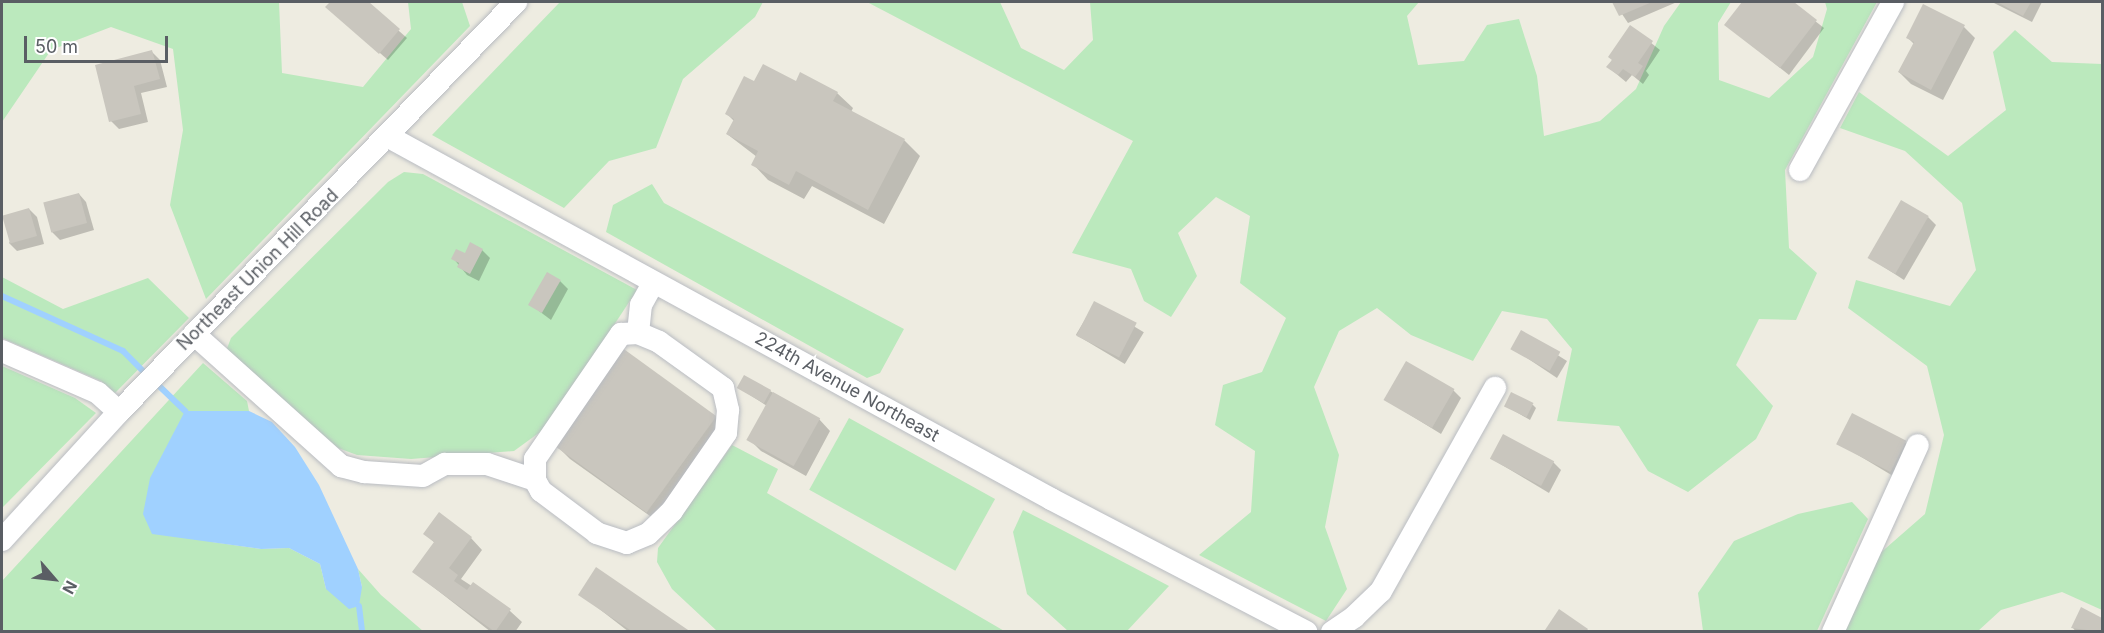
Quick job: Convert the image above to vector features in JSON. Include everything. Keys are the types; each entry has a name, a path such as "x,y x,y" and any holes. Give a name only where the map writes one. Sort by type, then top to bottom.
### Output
{"street":[{"name":"Northeast Union Hill Road","path":"2,540 119,412 389,137 516,2"},
{"path":"1800,170 1893,2"},
{"name":"224th Avenue Northeast","path":"389,137 1051,499 1307,632"},
{"path":"638,333 641,305 654,282"},
{"path":"638,333 659,342 723,388 728,410 726,433 713,455 672,511 648,534 627,543 597,533 542,491 536,480 535,459 546,439 621,334 638,333"},
{"path":"194,334 341,466 364,472 423,476 445,464 487,464 536,480"},
{"path":"2,351 98,393 119,412"},
{"path":"1332,632 1354,617 1381,591 1496,387"},
{"path":"1833,632 1918,445"}],"green space":[{"path":"2,2 279,2 282,73 363,87 411,29 408,2 462,2 470,26 206,299 170,205 183,130 173,49 111,27 51,50 2,122"},
{"path":"560,2 763,2 755,17 683,79 656,148 609,161 564,208 432,135"},
{"path":"867,2 1000,2 1021,48 1064,70 1093,40 1090,2 1419,2 1407,16 1418,65 1464,61 1487,25 1519,19 1537,76 1544,136 1600,121 1636,89 1664,26 1681,2 1731,2 1718,23 1719,80 1769,98 1813,57 1827,9 1825,2 1877,2 1785,170 1789,248 1817,273 1796,320 1759,319 1736,365 1773,406 1756,439 1688,492 1648,471 1619,426 1557,421 1572,349 1547,319 1502,311 1473,361 1411,335 1377,308 1339,331 1314,387 1339,455 1325,527 1347,589 1326,621 1199,555 1251,512 1255,451 1215,425 1223,385 1262,372 1286,318 1240,283 1250,216 1216,197 1178,233 1197,276 1171,317 1144,301 1131,269 1072,253 1133,141"},
{"path":"2015,30 2052,62 2102,64 2102,610 2062,592 2001,610 1978,631 1843,631 1878,555 1925,514 1944,435 1927,366 1848,308 1856,280 1950,306 1976,270 1962,203 1905,151 1840,128 1859,92 1948,156 2006,110 1993,52"},
{"path":"404,172 423,174 637,290 547,427 514,451 411,459 357,455 338,448 226,351 231,338 388,182"},
{"path":"652,184 664,203 904,329 880,373 867,378 606,232 613,205"},
{"path":"2,277 63,309 148,278 189,318 115,393 101,381 2,338"},
{"path":"203,363 247,401 249,411 184,411 212,542 261,549 289,548 320,564 326,589 362,587 358,569 381,595 423,631 2,631 2,581"},
{"path":"2,366 75,398 96,413 2,508"},
{"path":"849,418 995,499 955,571 809,490"},
{"path":"732,445 778,469 767,493 1006,632 717,631 672,589 657,562 658,548"},
{"path":"1852,502 1868,519 1817,631 1703,631 1698,593 1734,541 1798,514"},
{"path":"1023,510 1169,586 1127,631 1068,631 1027,594 1013,532"}],"water":[{"path":"185,411 249,411 272,422 295,447 319,485 358,569 362,587 359,606 349,609 326,589 320,564 289,548 261,549 152,534 143,514 150,478"}],"building":[{"path":"330,2 369,2 400,29 379,54 325,7"},
{"path":"1612,2 1652,2 1619,16"},
{"path":"1742,2 1794,2 1817,20 1780,68 1724,25"},
{"path":"1997,2 2031,2 2023,16"},
{"path":"1923,4 1965,25 1931,90 1898,72 1914,42 1906,38"},
{"path":"1630,25 1653,41 1638,63 1643,66 1635,77 1623,69 1618,75 1606,67 1612,60 1608,57"},
{"path":"152,50 160,79 134,86 141,114 109,122 95,65"},
{"path":"763,64 796,81 800,72 838,92 833,101 905,139 868,210 796,171 789,185 751,165 758,151 726,134 734,119 725,114 744,76 754,81"},
{"path":"79,193 87,223 51,233 43,203"},
{"path":"1901,200 1929,216 1895,274 1868,258"},
{"path":"29,208 37,236 10,244 2,216"},
{"path":"470,242 483,249 470,274 457,267 459,263 451,259 456,249 465,253"},
{"path":"547,272 561,280 542,313 528,305"},
{"path":"1094,301 1137,323 1119,358 1076,336"},
{"path":"1521,330 1560,352 1550,371 1510,349"},
{"path":"621,347 716,416 647,513 551,443"},
{"path":"1406,361 1454,389 1432,428 1384,400"},
{"path":"744,375 771,390 764,403 737,388"},
{"path":"773,392 820,418 794,466 746,440"},
{"path":"1511,392 1533,403 1526,417 1504,406"},
{"path":"1852,413 1906,441 1890,472 1836,444"},
{"path":"1503,434 1554,461 1541,486 1490,459"},
{"path":"439,512 472,537 449,568 458,575 454,581 467,590 473,582 511,609 495,632 412,572 434,542 423,534"},
{"path":"596,567 691,632 633,632 578,595"},
{"path":"2081,607 2102,618 2102,632 2071,628"},
{"path":"1559,609 1588,629 1586,632 1545,630"}],"waterway":[{"path":"2,296 123,351 147,375"},
{"path":"155,382 185,411"},
{"path":"359,606 362,632"}]}
